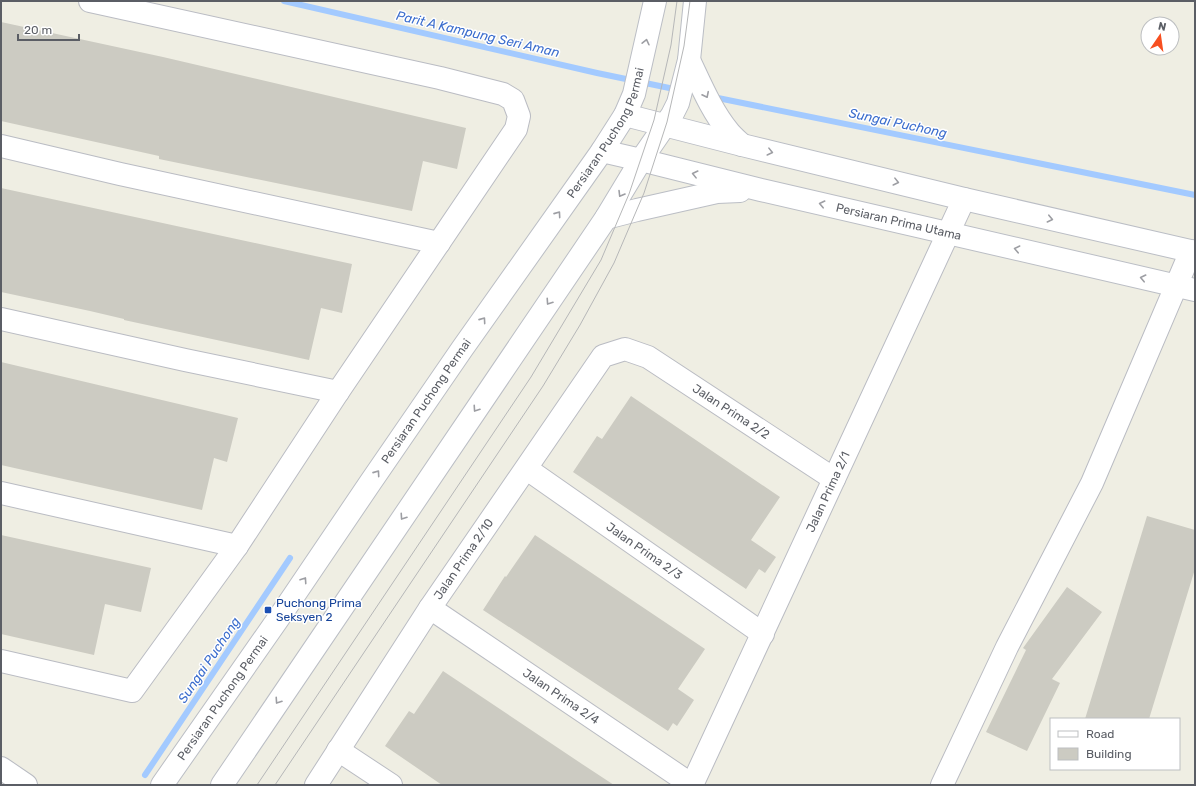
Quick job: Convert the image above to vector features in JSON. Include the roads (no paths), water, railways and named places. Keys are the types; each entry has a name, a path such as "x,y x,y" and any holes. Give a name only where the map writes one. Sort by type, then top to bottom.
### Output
{"street":[{"path":"1,661 132,691 237,546 338,392 516,129 519,116 513,100 504,94 440,78 90,1"},
{"name":"Persiaran Puchong Permai","path":"162,785 278,619 462,349 602,152 625,115 634,94 654,3"},
{"path":"222,785 606,218 641,160 664,126 678,103 689,60 695,8"},
{"path":"689,60 709,102 728,132 742,145"},
{"path":"625,115 664,126 964,199 1193,252 1186,288 1092,483 1007,647 942,785"},
{"path":"1,146 120,174 439,242"},
{"name":"Persiaran Prima Utama","path":"602,152 1186,288"},
{"path":"606,218 717,192 761,190"},
{"name":"Jalan Prima 2/1","path":"692,785 964,199"},
{"path":"1,319 338,392"},
{"name":"Jalan Prima 2/2","path":"625,349 648,357 834,480"},
{"name":"Jalan Prima 2/10","path":"316,785 430,608 527,469 603,356 625,349"},
{"name":"Jalan Prima 2/3","path":"527,469 763,634"},
{"path":"1,494 237,546"},
{"name":"Jalan Prima 2/4","path":"430,608 692,785"},
{"path":"338,750 391,785"},
{"path":"1,768 26,785"}],"waterway":[{"name":"Parit A Kampung Seri Aman","path":"284,1 597,73 679,90"},
{"name":"Sungai Puchong","path":"713,97 1195,195"},
{"name":"Sungai Puchong","path":"145,775 290,558"}],"tram line":[{"path":"257,785 531,377 601,260 629,194 654,120 671,45 677,1"},
{"path":"275,785 543,386 580,325 614,263 644,193 667,122 684,46 690,1"}],"place":[{"name":"Puchong Prima Seksyen 2","path":"268,610"}]}
